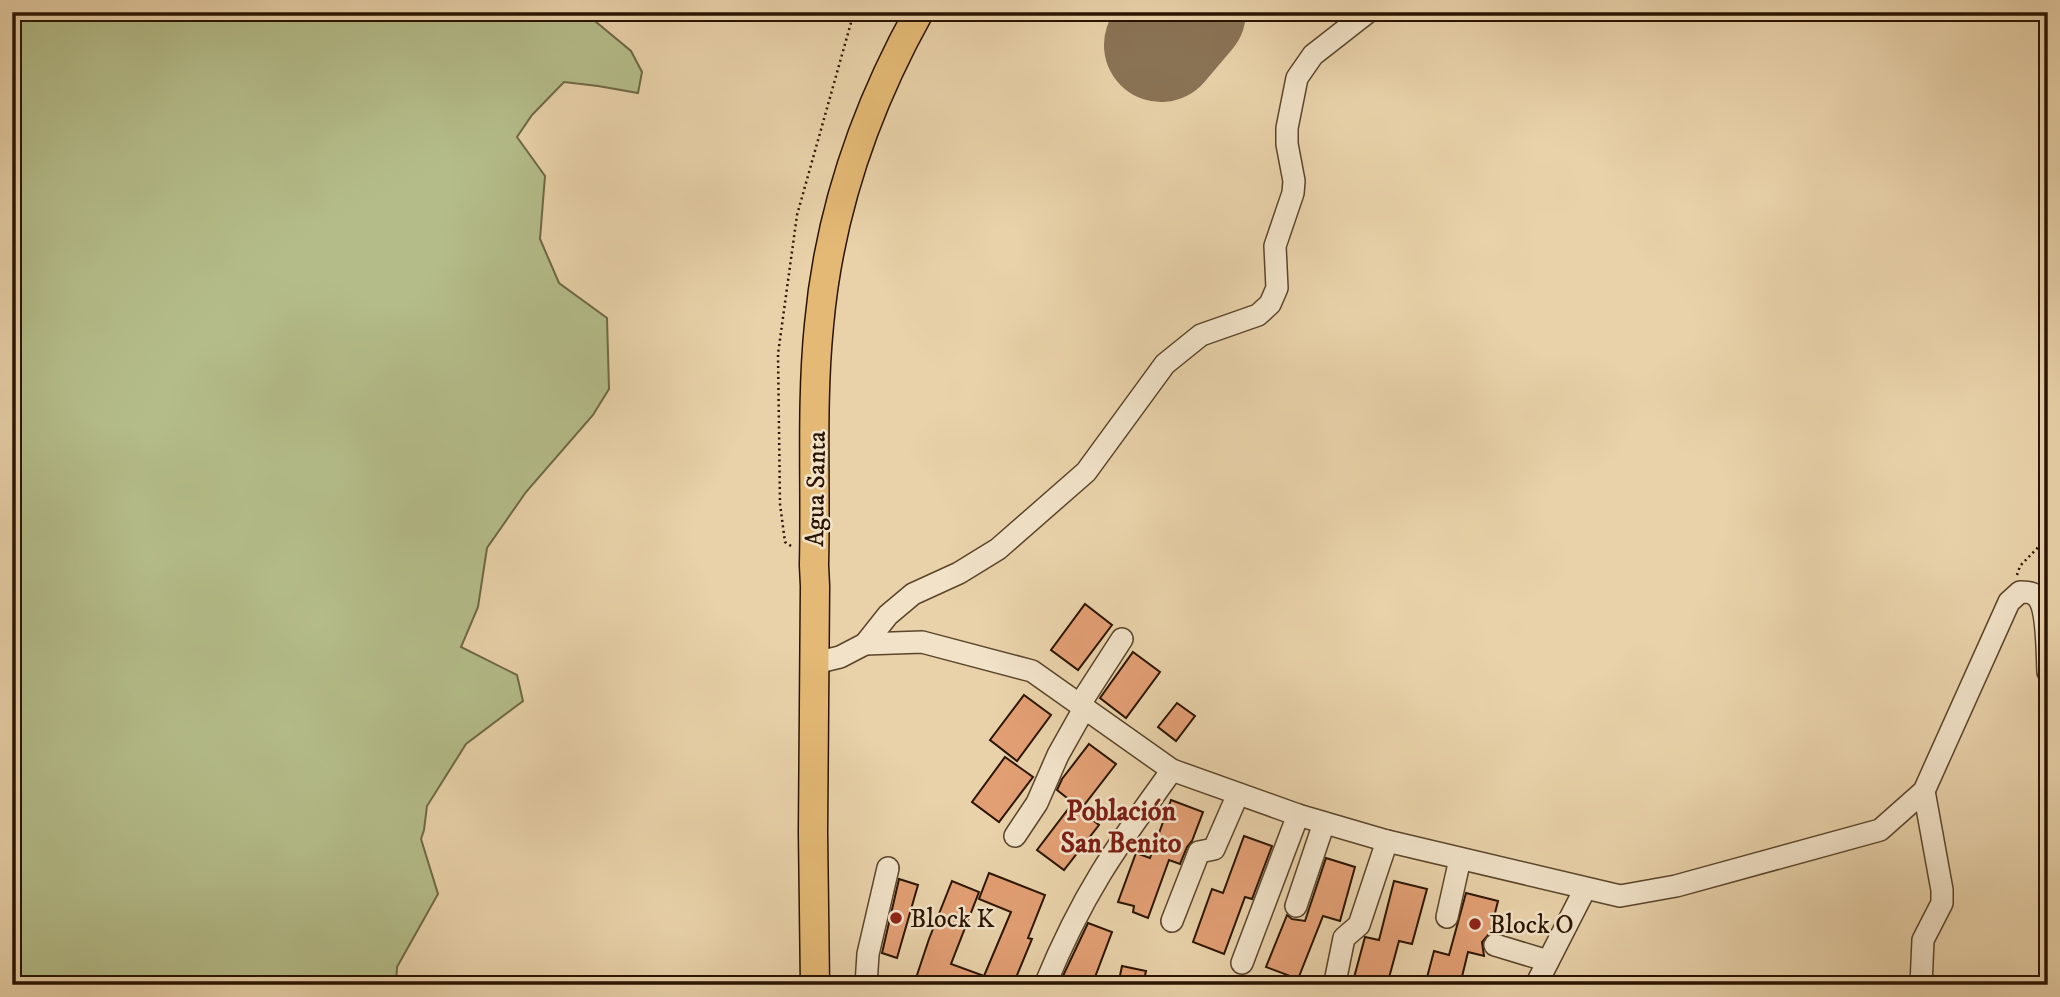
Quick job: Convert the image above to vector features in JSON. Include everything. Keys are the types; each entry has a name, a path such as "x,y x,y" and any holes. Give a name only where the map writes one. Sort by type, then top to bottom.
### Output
{"main road":[{"name":"Agua Santa","path":"815,985 814,565 818,327 833,230 856,148 885,77 919,12"}],"street":[{"path":"815,663 840,657 865,644 888,615 913,594 959,573 998,549 1086,472 1165,364 1201,335 1258,315 1269,304 1277,288 1275,246 1293,193 1287,128 1297,78 1313,55 1368,12"},
{"path":"865,644 922,642 1032,671 1172,770 1298,815 1387,841 1620,896 1676,886 1880,830 1924,791 2009,602 2020,592 2037,596 2043,607 2048,672"},
{"path":"1015,836 1037,803 1083,705 1122,639"},
{"path":"1045,985 1091,889 1172,770"},
{"path":"1921,985 1923,940 1942,903 1924,791"},
{"path":"1172,921 1199,852 1214,849 1238,794"},
{"path":"1242,964 1298,815"},
{"path":"1296,906 1324,823"},
{"path":"1335,982 1344,938 1359,925 1387,841"},
{"path":"1447,917 1460,859"},
{"path":"866,985 868,954 888,868"},
{"path":"1536,985 1585,889"},
{"path":"1495,945 1548,961"}],"path":[{"path":"2009,602 2020,566 2048,537"}],"green space":[{"path":"12,12 584,12 631,51 642,72 638,93 564,82 532,115 517,137 545,176 540,239 559,283 607,318 609,389 593,415 526,492 487,548 478,607 461,647 517,675 523,701 466,744 427,806 421,839 438,894 397,967 396,985 12,985"}],"building":[{"path":"1085,604 1112,625 1078,670 1051,650"},
{"path":"1133,652 1160,672 1126,718 1100,698"},
{"path":"1024,695 1051,715 1017,761 990,740"},
{"path":"1177,703 1195,716 1176,741 1158,727"},
{"path":"1089,744 1116,764 1081,809 1057,790 1062,779"},
{"path":"1005,757 1033,777 999,822 972,802"},
{"path":"1171,800 1203,812 1180,864 1169,860 1148,918 1133,912 1134,906 1118,902 1136,853 1150,858"},
{"path":"1072,804 1099,825 1064,870 1037,850"},
{"path":"1244,836 1272,846 1252,899 1245,897 1224,954 1193,942 1212,889 1223,893"},
{"path":"1326,858 1355,867 1340,921 1323,916 1298,979 1266,967 1287,915 1292,919 1305,921"},
{"path":"989,873 1045,895 1028,938 1032,939 1013,985 927,985 915,981 952,881 979,892 951,964 984,976 1011,912 979,899"},
{"name":"Block K","path":"899,879 918,885 897,958 882,953"},
{"path":"1394,881 1427,889 1412,944 1399,941 1387,985 1352,985 1365,937 1379,940"},
{"name":"Block O","path":"1466,893 1498,901 1490,933 1482,942 1484,956 1468,952 1460,985 1425,985 1434,951 1449,955"},
{"path":"1088,923 1112,932 1092,985 1080,985 1062,978"},
{"path":"1122,966 1146,971 1143,985 1118,985"}],"taxiway":[{"path":"1146,12 1161,45"}],"runway":[{"path":"1161,45 1189,12"}],"place":[{"name":"Block K","path":"896,918"},
{"name":"Block O","path":"1475,924"}],"district":[{"name":"Población San Benito","path":"1121,826"}]}
